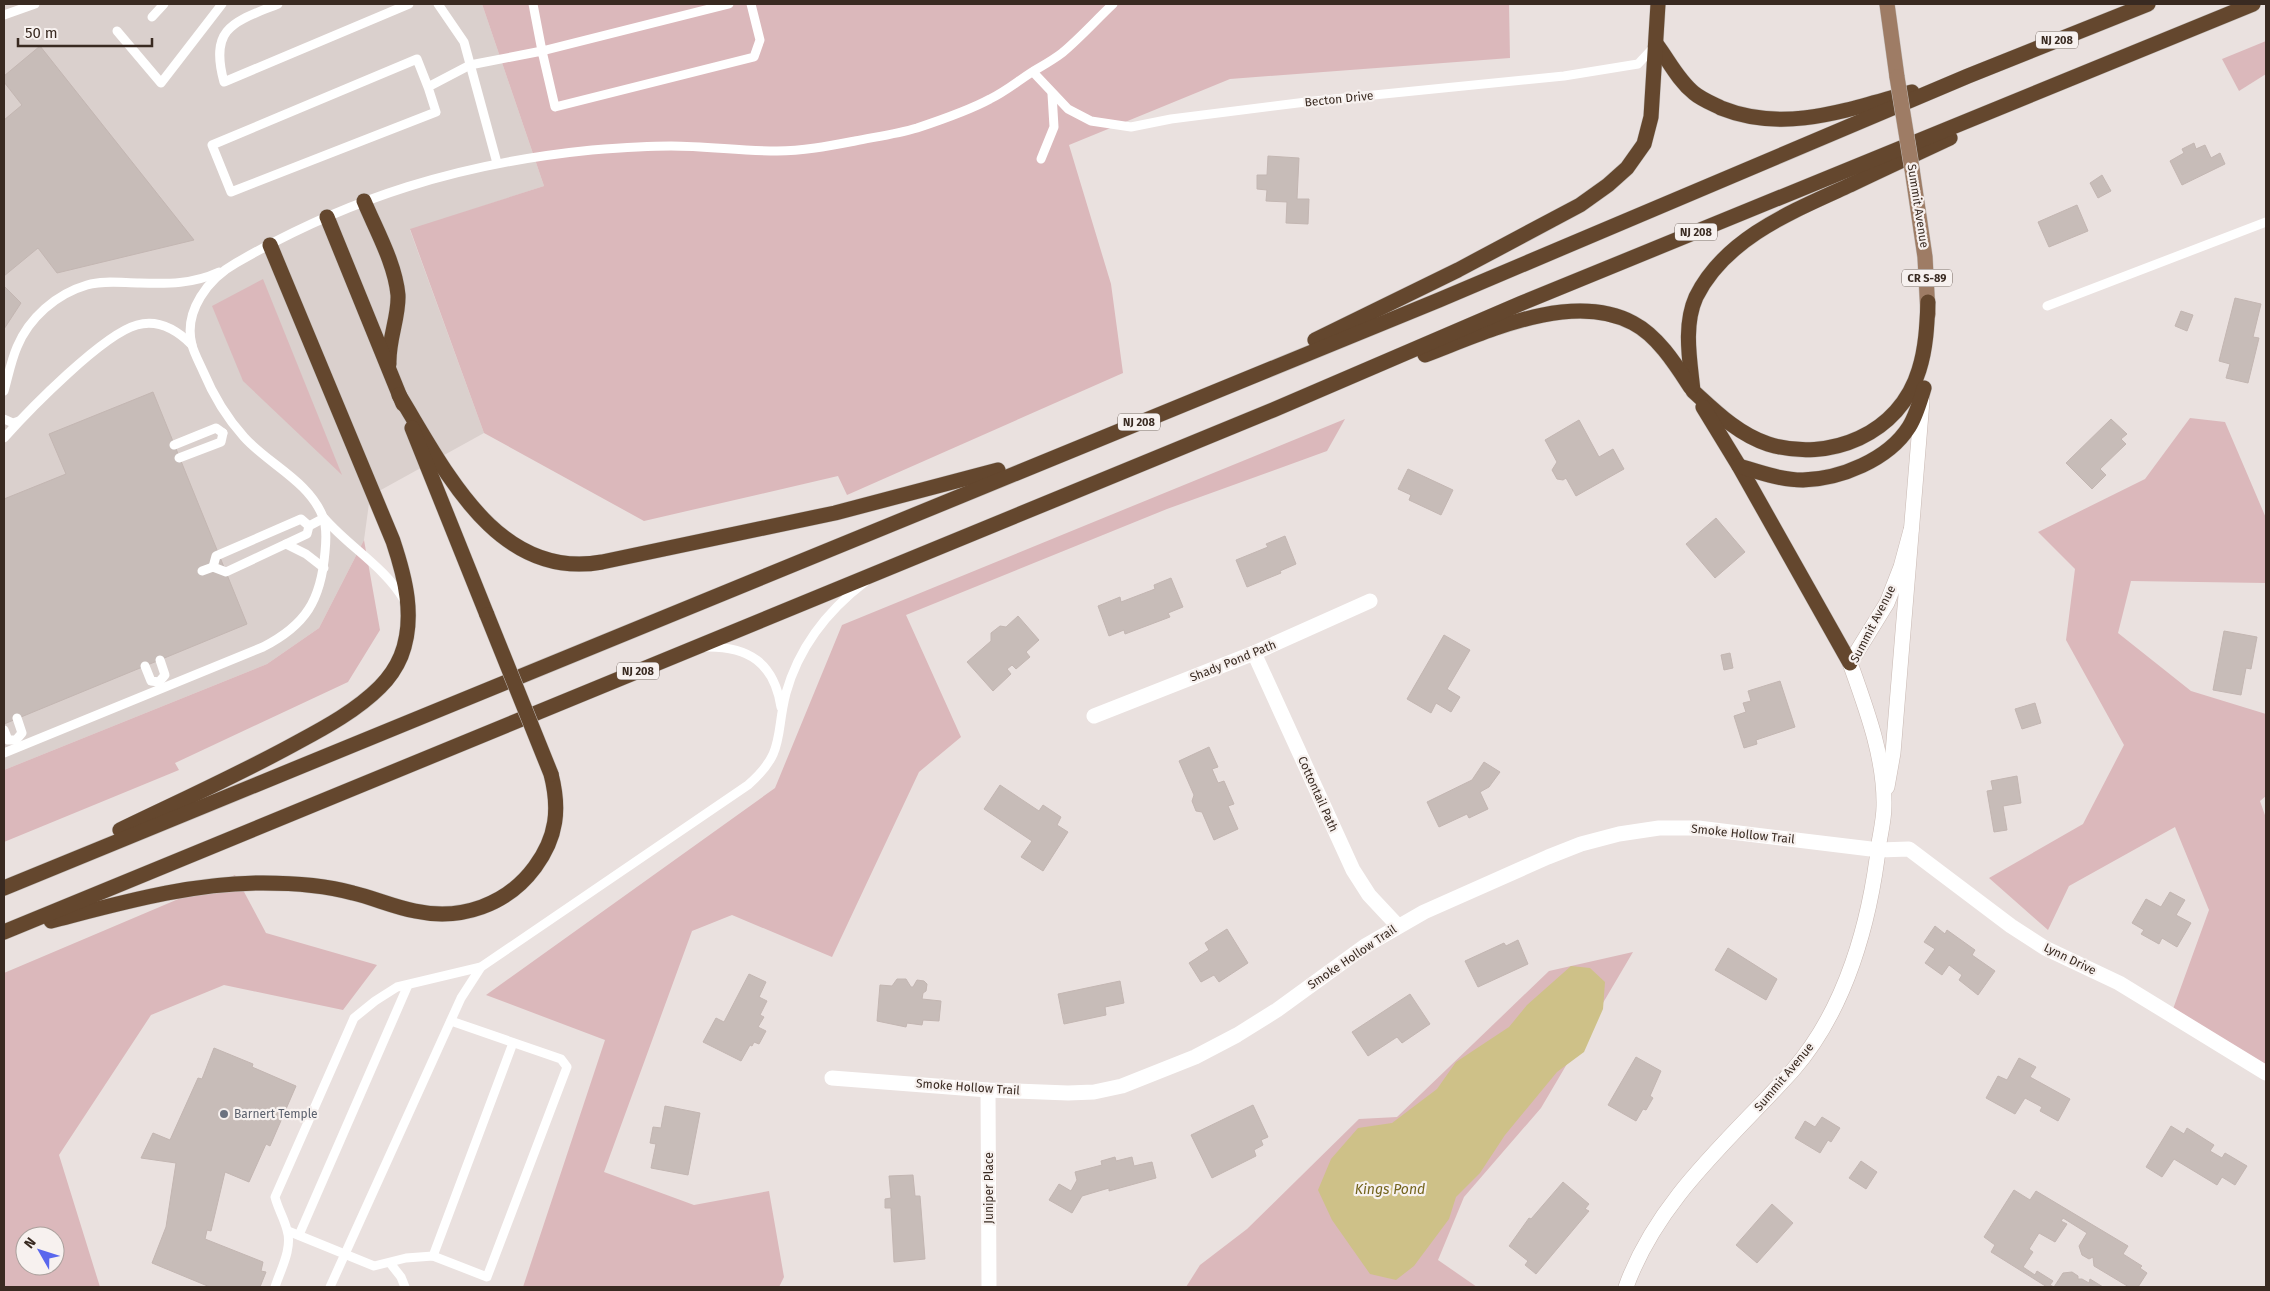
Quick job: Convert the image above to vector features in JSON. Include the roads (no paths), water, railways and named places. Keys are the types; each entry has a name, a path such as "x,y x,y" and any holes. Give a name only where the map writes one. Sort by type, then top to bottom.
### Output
{"highway":[{"path":"1208,394 1458,270 1580,205 1608,185 1627,168 1644,144 1651,117 1657,45 1658,4"},
{"name":"NJ 208","path":"4,886 1438,300 1968,76 2148,4"},
{"name":"NJ 208","path":"4,933 1273,410 1522,303 2253,4"},
{"path":"1657,45 1679,78 1695,94 1742,116 1768,120 1801,119 1833,113 1968,76"},
{"path":"1928,302 1926,342 1919,372 1902,406 1876,429 1848,444 1824,450 1794,450 1767,443 1730,424 1693,391 1688,332 1696,298 1713,270 1751,236 1822,198 2120,58"},
{"path":"364,201 391,267 398,297 390,339 390,370"},
{"path":"4,933 158,894 188,888 239,883 288,883 332,888 414,911 456,914 497,902 514,890 541,860 552,834 557,805 551,774 390,370 326,217"},
{"path":"4,886 259,763 341,716 379,688 392,674 401,655 407,635 408,612 406,589 393,541 270,245"},
{"path":"1273,410 1515,322 1551,314 1579,311 1602,312 1633,323 1654,340 1675,364 1693,391 1739,466 1850,663"},
{"path":"1739,466 1777,477 1802,480 1836,475 1861,465 1890,448 1908,428 1924,388"},
{"path":"400,395 450,476 487,522 510,544 523,552 550,562 564,564 578,565 602,562 835,513 933,489 1069,450"}],"main road":[{"name":"Summit Avenue","path":"1887,4 1925,257 1928,302 1924,388"}],"street":[{"name":"Summit Avenue","path":"1626,1287 1647,1242 1670,1205 1698,1169 1795,1068 1821,1031 1842,990 1865,922 1879,850 1893,753 1906,609 1910,530 1924,388"},
{"name":"Summit Avenue","path":"1884,805 1880,767 1868,712 1850,663 1886,603 1901,567 1910,530"},
{"name":"Shady Pond Path","path":"1094,716 1254,653 1370,601"},
{"name":"Cottontail Path","path":"1254,653 1353,870 1369,895 1398,926"},
{"name":"Smoke Hollow Trail","path":"832,1078 988,1090 1068,1093 1094,1092 1122,1086 1151,1076 1195,1056 1253,1025 1277,1010 1365,946 1424,912 1548,857 1581,844 1620,834 1659,828 1698,828 1879,850"},
{"name":"Lynn Drive","path":"1879,850 1909,849 2031,939 2119,983 2266,1073"},
{"name":"Juniper Place","path":"988,1090 989,1287"}],"lane":[{"path":"4,15 35,4"},
{"path":"152,17 164,4"},
{"path":"117,31 161,84 222,4"},
{"path":"278,4 235,21 228,30 221,43 218,61 224,82 396,6 410,4"},
{"path":"438,4 464,42 497,163"},
{"path":"533,4 555,108 754,57 760,40 751,4"},
{"path":"428,87 470,65 542,51 729,4"},
{"path":"4,391 17,347 26,331 36,317 67,292 88,285 108,282 188,283 218,273 232,264 326,217 364,201 423,180 497,163 552,155 671,146 779,151 813,149 914,129 990,100 1061,53 1113,4"},
{"name":"Becton Drive","path":"1032,72 1068,109 1091,121 1131,127 1170,119 1305,102 1564,76 1638,64 1657,45"},
{"path":"417,59 428,87 436,112 231,192 212,145 417,59"},
{"path":"1041,159 1054,127 1052,94"},
{"path":"2047,306 2266,222"},
{"path":"232,264 218,276 198,301 192,317 190,332 192,345 210,389 236,428 262,454 312,498 324,518 344,540 390,580 405,601 408,612"},
{"path":"4,438 19,421 79,365 127,329 137,325 161,325 183,335 192,345"},
{"path":"4,419 13,422 19,421"},
{"path":"174,445 216,428 223,433"},
{"path":"223,433 236,428"},
{"path":"179,458 221,442 223,433"},
{"path":"202,572 213,567 226,572 307,534 309,526 324,518"},
{"path":"4,753 17,744 160,686 263,647 286,634 305,616 314,603 321,586 324,568 324,518"},
{"path":"213,567 216,556 301,519 309,526"},
{"path":"286,544 306,554 324,568"},
{"path":"275,1287 289,1245 288,1231 278,1212 275,1197 354,1018 397,987 480,967 748,785 764,772 774,754 780,734 782,712 792,676 810,638 840,603 877,573"},
{"path":"695,648 727,648 741,651 753,657 765,667 773,679 779,694 782,712"},
{"path":"160,660 165,675 160,686"},
{"path":"145,666 152,681 160,686"},
{"path":"17,718 22,733 17,744"},
{"path":"4,730 8,740 17,744"},
{"path":"330,1287 461,998 480,967"},
{"path":"299,1235 408,985"},
{"path":"288,1231 374,1266 406,1258 433,1256 487,1277 567,1067 561,1059 451,1021"},
{"path":"433,1256 513,1043"},
{"path":"390,1263 401,1277 405,1287"}],"water":[{"name":"Kings Pond","path":"1571,966 1590,968 1605,982 1603,1009 1584,1052 1557,1072 1505,1135 1480,1173 1456,1197 1449,1219 1414,1266 1396,1280 1370,1274 1332,1220 1318,1190 1331,1159 1358,1128 1392,1123 1437,1089 1456,1062 1509,1027 1527,1005"}],"place":[{"name":"Barnert Temple","path":"224,1114"}]}
